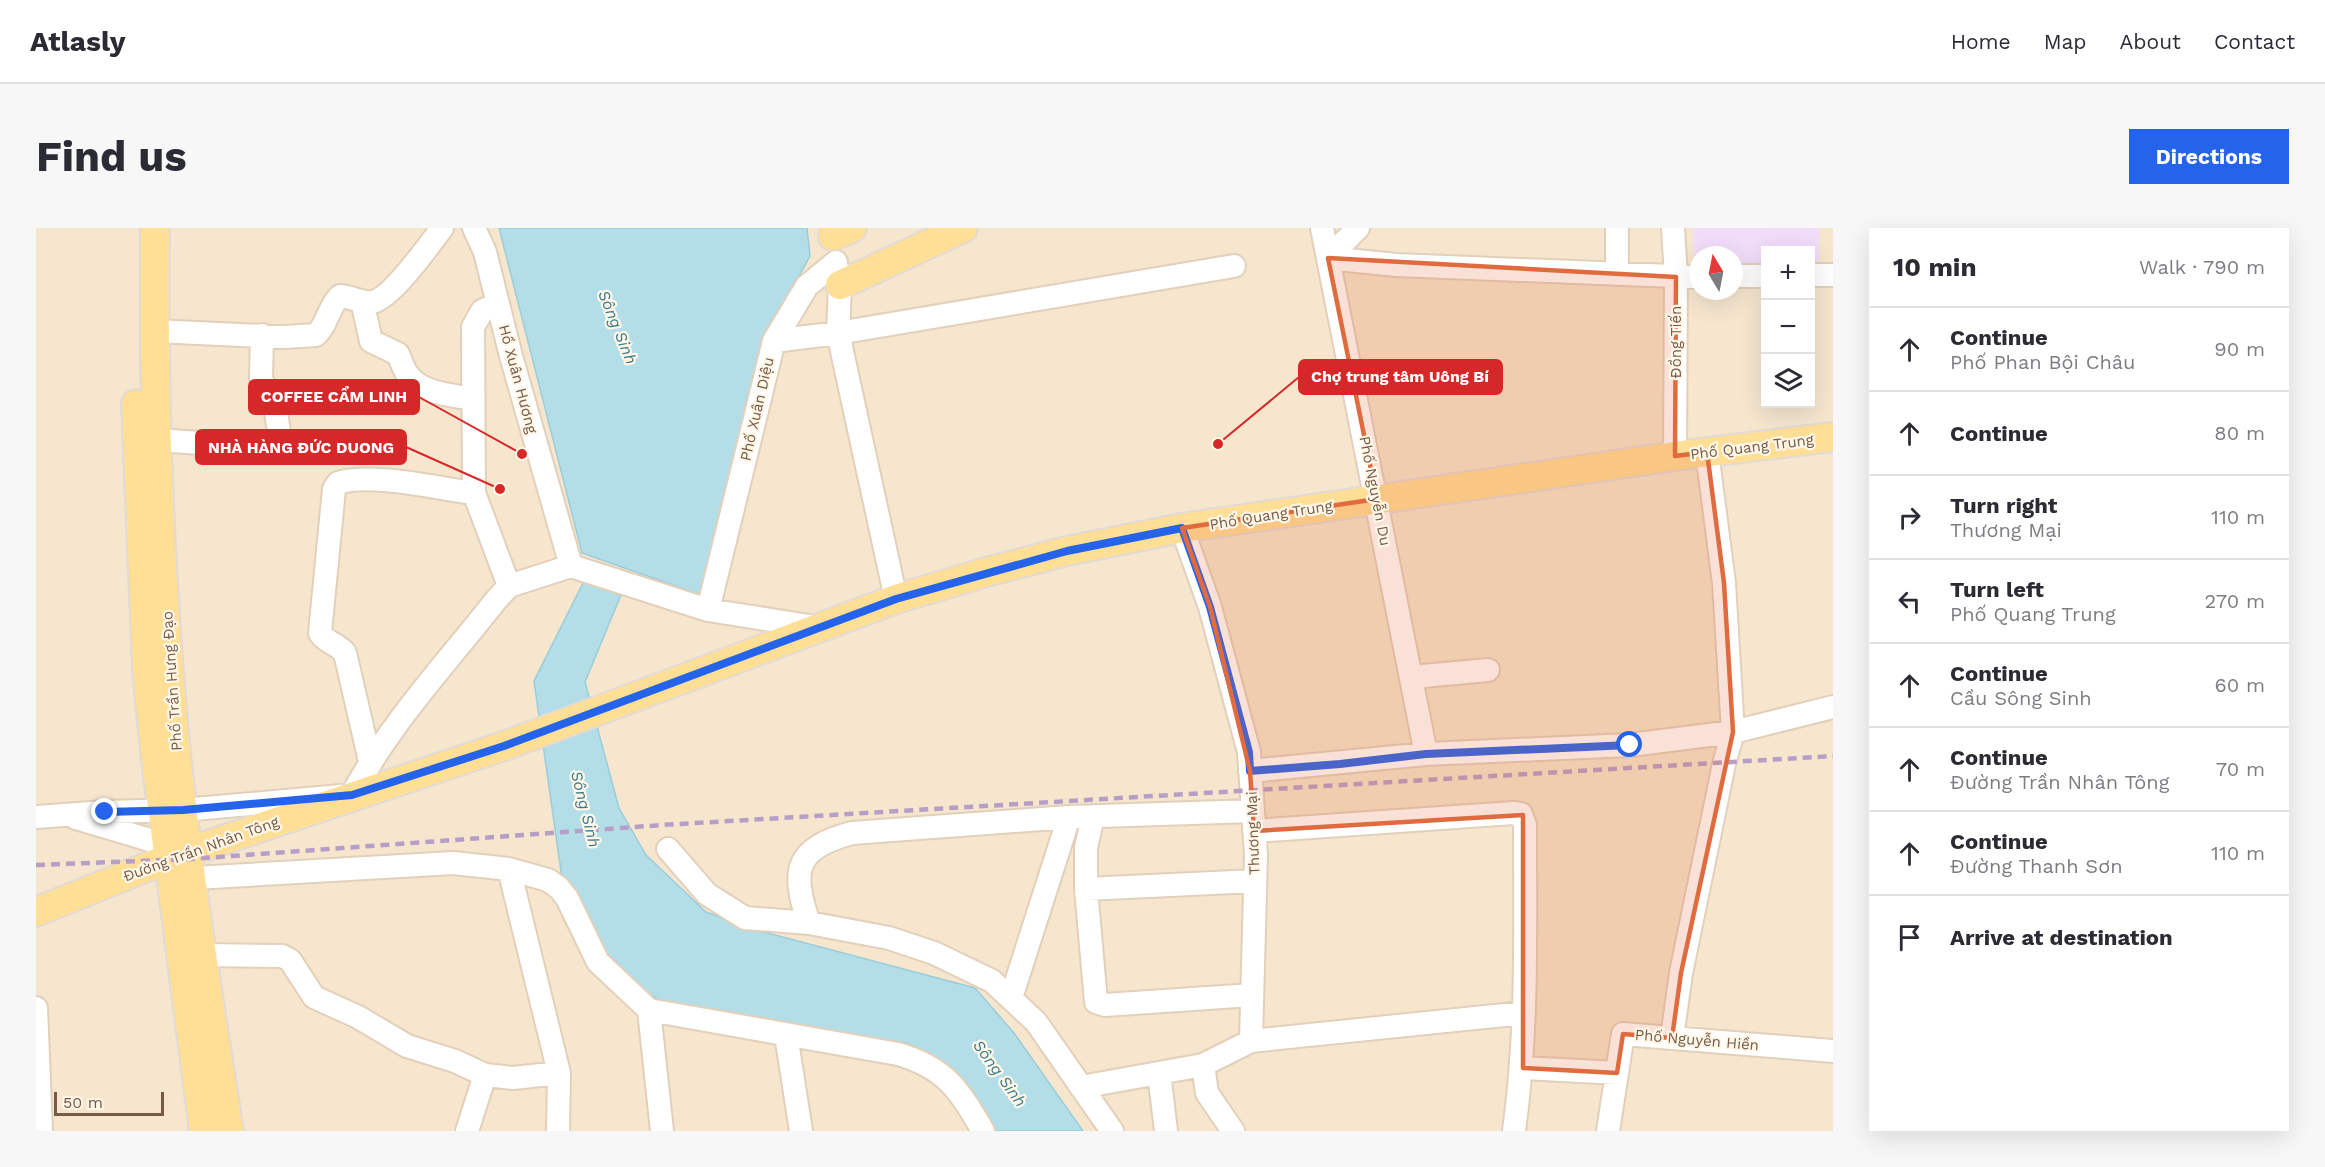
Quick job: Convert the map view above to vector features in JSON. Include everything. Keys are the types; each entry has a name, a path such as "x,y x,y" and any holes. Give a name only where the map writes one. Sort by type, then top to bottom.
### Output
{"main road":[{"name":"Phố Trần Hưng Đạo","path":"137,228 147,440 147,669 172,811 204,1131"},
{"name":"Phố Trần Hưng Đạo","path":"147,440 155,331 155,228"},
{"path":"838,248 963,228"},
{"name":"Phố Quang Trung","path":"504,746 896,599 1067,551 1182,528 1675,456 1833,437"},
{"name":"Đường Trần Nhân Tông","path":"36,912 177,862 352,795 504,746"},
{"name":"Phố Trần Hưng Đạo","path":"177,862 201,955 229,1131"}],"street":[{"path":"155,331 316,335 323,329 340,296 373,302 380,298 411,270 442,228"},
{"name":"Hồ Xuân Hương","path":"474,228 485,252 571,566"},
{"name":"Phố Nguyễn Du","path":"1322,228 1426,754"},
{"path":"1328,258 1358,228"},
{"path":"1617,228 1617,274"},
{"name":"Đồng Tiến","path":"1673,228 1687,277 1675,456"},
{"path":"838,248 838,333 896,599"},
{"name":"Phố Xuân Diệu","path":"708,610 774,341 807,286 838,248"},
{"path":"1328,258 1396,265 1687,277"},
{"path":"774,341 838,333 1234,266"},
{"path":"1815,275 1833,275"},
{"path":"1743,276 1761,276"},
{"path":"362,301 371,341 398,354 406,374 416,384 437,392 473,399"},
{"path":"498,303 482,311 473,327 474,493 509,586"},
{"path":"147,440 245,446 273,444 280,438 274,400 265,389 261,378 262,335"},
{"path":"1672,1038 1681,973 1724,764 1733,732 1724,583 1707,452"},
{"path":"370,761 345,653 340,647 323,639 320,633 334,489 338,483 350,480 390,481 474,493"},
{"name":"Thương Mại","path":"1182,528 1210,607 1249,752 1255,881 1251,1041"},
{"path":"36,817 172,811 352,795 370,761 395,725 509,586 571,566 708,610 822,628"},
{"path":"1412,677 1488,670"},
{"path":"1250,771 1426,754 1630,745 1733,732 1833,707"},
{"path":"809,923 800,897 799,875 806,855 824,840 852,832 1093,816 1253,821 1521,814 1526,825 1523,1068 1514,1131"},
{"path":"66,815 177,862 453,863 509,868 548,880 567,898 598,962 649,1010 898,1054 918,1060 949,1079 983,1131"},
{"path":"1093,816 1086,848 1086,890 1095,998 1099,1004 1252,995"},
{"path":"1011,998 1069,817"},
{"path":"668,849 707,894 745,918 809,923 889,938 934,953 992,981 1036,1022 1112,1131"},
{"path":"509,868 559,1073 558,1131"},
{"path":"1086,890 1255,881"},
{"path":"201,955 282,956 290,960 306,988 322,1003 358,1017 407,1046 455,1061 485,1075 513,1078 559,1073"},
{"path":"36,1008 42,1131"},
{"path":"649,1010 662,1131"},
{"path":"1081,1087 1203,1065 1251,1041 1524,1013"},
{"name":"Phố Nguyễn Hiền","path":"1608,1131 1623,1034 1833,1051"},
{"path":"786,1035 801,1131"},
{"path":"1203,1065 1207,1093 1233,1131"},
{"path":"1523,1068 1617,1073"},
{"path":"1159,1073 1166,1131"},
{"path":"467,1131 485,1075"}],"highlighted area":[{"path":"1328,258 1676,277 1675,456 1707,452 1724,583 1733,732 1681,973 1672,1038 1623,1034 1617,1073 1523,1068 1523,815 1254,831 1250,771 1210,607 1182,528 1377,499"}],"shaded area":[{"path":"36,228 1833,228 1833,1131 36,1131"},
{"path":"1693,228 1819,228 1819,266 1815,266 1815,246 1761,246 1761,267 1743,267 1743,246 1693,246"}],"water":[{"name":"Sông Sinh","path":"499,228 807,228 810,256 765,337 758,357 701,595 582,553"},
{"name":"Sông Sinh","path":"584,581 621,595 585,682 619,808 646,855 706,912 749,928 975,988 1014,1033 1083,1131 985,1131 958,1085 938,1058 907,1043 680,1010 642,991 602,954 562,878 534,681"}],"railway":[{"path":"36,865 190,859 662,825 1833,756"}],"place":[{"name":"Chợ trung tâm Uông Bí","path":"1218,444"},
{"name":"COFFEE CẨM LINH","path":"522,454"},
{"name":"NHÀ HÀNG ĐỨC DUONG","path":"500,489"}],"route":[{"path":"105,812 183,810 352,795 504,746 896,599 1067,551 1182,528 1210,607 1249,752 1250,771 1426,754 1630,745"}]}
